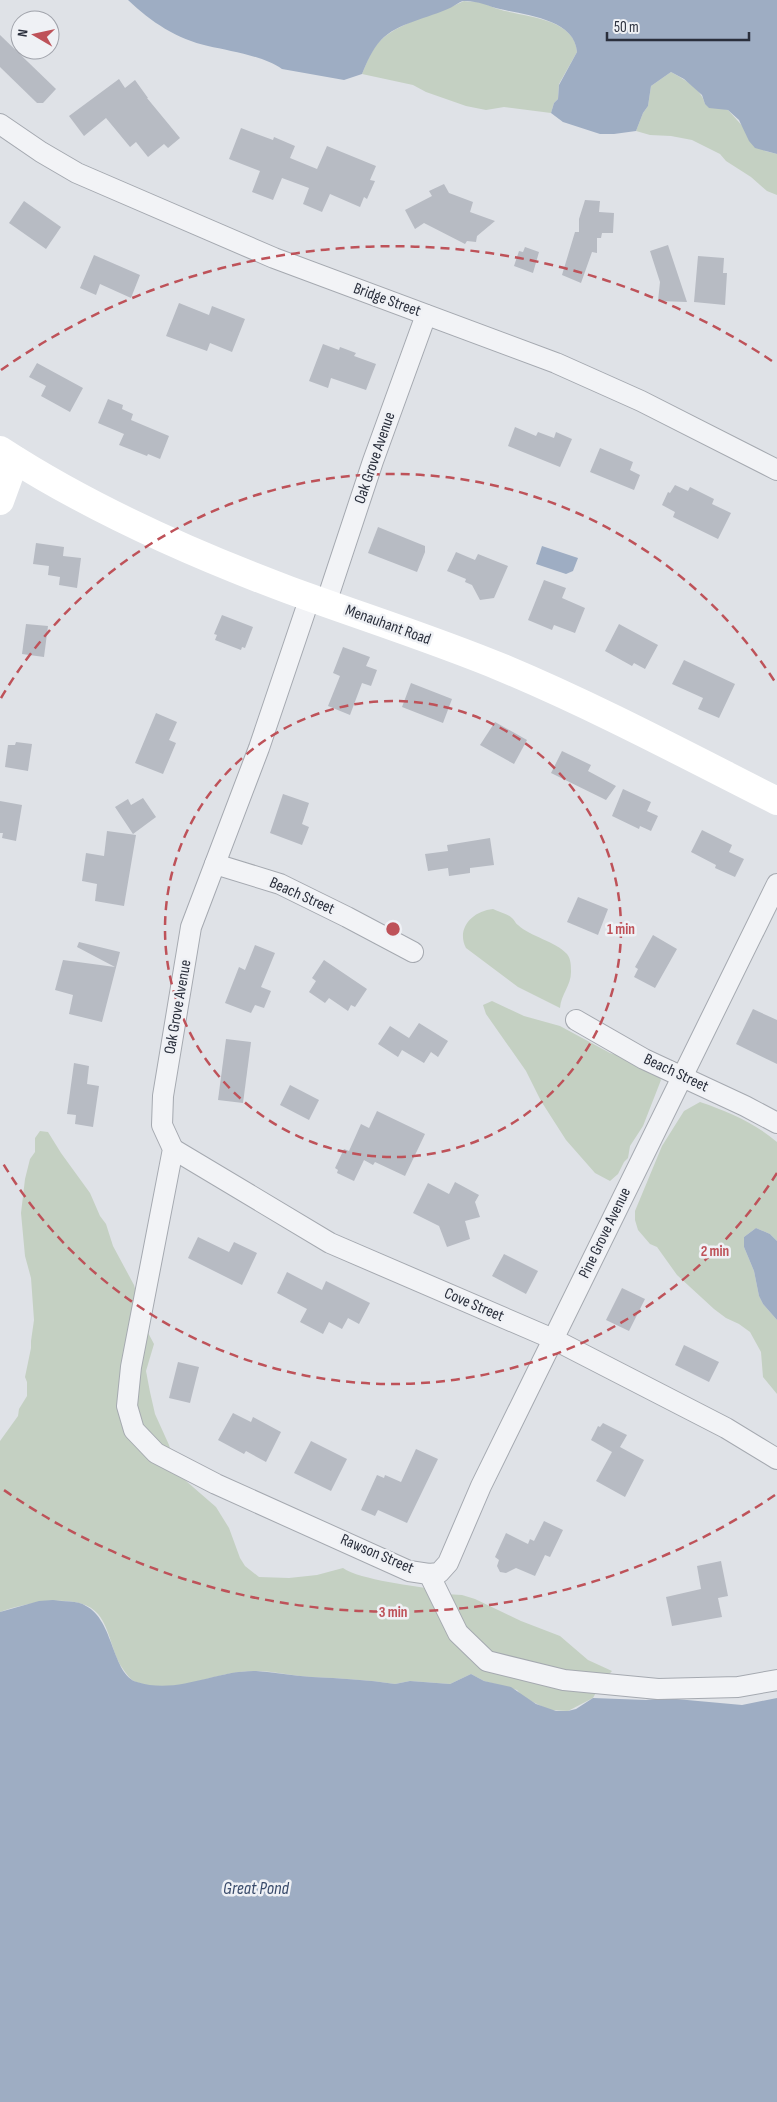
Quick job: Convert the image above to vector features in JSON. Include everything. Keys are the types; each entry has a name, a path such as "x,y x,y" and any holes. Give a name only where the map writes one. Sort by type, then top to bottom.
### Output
{"main road":[{"name":"Menauhant Road","path":"7,455 57,485 188,549 318,600 504,668 602,713 777,800"},
{"path":"0,501 7,455"}],"street":[{"name":"Bridge Street","path":"0,124 41,152 77,173 274,258 564,367 640,401 777,470"},
{"name":"Oak Grove Avenue","path":"173,1150 162,1126 163,1096 191,927 373,461 426,315"},
{"name":"Beach Street","path":"215,864 280,884 412,952"},
{"name":"Pine Grove Avenue","path":"429,1574 438,1574 448,1563 481,1486 777,884"},
{"name":"Beach Street","path":"576,1020 644,1059 777,1123"},
{"name":"Cove Street","path":"173,1150 330,1244 553,1339 726,1428 777,1458"},
{"name":"Rawson Street","path":"173,1150 131,1367 127,1406 134,1430 156,1453 216,1484 409,1571 429,1574 458,1633 487,1661 564,1680 658,1689 738,1687 777,1680"}],"green space":[{"path":"464,1 482,3 508,12 546,20 567,32 574,40 577,52 559,84 558,99 554,103 551,113 504,107 486,110 466,106 426,92 413,85 362,74 375,47 391,32"},
{"path":"671,72 687,81 696,89 705,104 728,110 765,151 777,154 777,195 767,191 751,177 726,161 720,154 692,140 650,135 636,131 648,106 651,86"},
{"path":"493,909 509,916 517,925 529,933 556,946 567,954 571,977 560,1008 518,987 466,948 463,934 468,922 479,913"},
{"path":"492,1001 524,1016 560,1026 610,1053 623,1057 658,1074 661,1080 643,1126 630,1146 628,1158 618,1174 610,1181 595,1173 566,1140 541,1101 526,1071 486,1014 483,1005"},
{"path":"700,1102 740,1118 777,1142 777,1241 770,1234 756,1228 744,1237 744,1247 754,1271 759,1296 763,1304 777,1320 777,1394 763,1377 761,1352 750,1332 714,1309 677,1275 657,1247 650,1244 638,1230 635,1220 635,1211 662,1146 684,1111"},
{"path":"40,1131 48,1132 90,1193 100,1216 106,1224 113,1246 134,1285 146,1329 154,1344 146,1371 155,1414 169,1445 178,1474 216,1507 229,1528 240,1558 245,1566 259,1577 289,1578 317,1575 343,1568 362,1576 475,1599 521,1621 560,1636 588,1660 612,1671 601,1683 593,1698 568,1711 549,1710 523,1697 517,1690 484,1681 471,1674 450,1684 410,1681 395,1684 255,1671 225,1674 181,1685 151,1686 130,1678 119,1662 102,1620 89,1607 78,1603 51,1601 23,1605 0,1612 0,1441 18,1416 19,1409 27,1396 25,1377 34,1320 31,1278 25,1256 21,1213 25,1179 30,1159 35,1152 35,1138"}],"water":[{"path":"128,0 777,0 777,154 755,148 749,141 739,120 728,110 709,108 705,104 702,95 684,79 671,72 651,86 648,106 636,131 600,134 563,122 551,113 554,103 558,99 559,85 577,52 574,41 568,32 547,20 477,2 461,2 442,12 396,29 381,40 370,56 362,74 344,80 282,69 275,64 256,57 186,39 165,29"},
{"path":"542,546 578,558 573,571 566,574 536,564"},
{"path":"756,1228 770,1234 777,1241 777,1320 763,1304 759,1296 754,1271 744,1247 744,1237"},
{"name":"Great Pond","path":"53,1600 79,1603 95,1613 108,1634 122,1669 137,1682 152,1685 182,1684 226,1674 256,1671 395,1684 410,1681 450,1684 471,1674 484,1681 511,1687 536,1704 556,1711 576,1709 593,1698 646,1700 665,1698 742,1705 777,1698 777,2102 0,2102 0,1612 39,1601"}],"building":[{"path":"0,35 10,45 10,60 26,60 56,89 43,103 37,103 0,67"},
{"path":"119,79 125,88 135,80 147,98 180,138 168,148 164,144 148,157 136,142 130,147 106,118 84,136 69,116"},
{"path":"241,128 273,140 274,137 295,146 290,158 317,169 327,146 376,166 370,180 375,181 367,199 364,197 360,207 330,194 322,212 303,204 309,188 282,178 273,200 252,192 260,171 229,159"},
{"path":"444,184 449,193 473,202 470,212 495,221 477,236 476,242 467,241 465,244 424,223 415,229 405,210 432,196 429,191"},
{"path":"585,200 600,201 599,212 614,213 613,233 602,233 601,238 597,238 597,253 592,252 581,283 562,275 575,232 579,232 579,219"},
{"path":"24,201 61,227 46,249 9,223"},
{"path":"668,245 687,302 658,301 660,282 650,251"},
{"path":"525,247 539,252 533,273 514,266 519,251 523,252"},
{"path":"94,255 140,275 131,298 100,284 96,295 80,288"},
{"path":"698,256 724,258 723,273 727,273 725,305 694,302"},
{"path":"179,303 209,315 212,306 245,319 232,352 210,343 207,351 166,336"},
{"path":"323,344 339,350 340,347 356,353 354,356 376,364 366,390 331,378 328,388 309,381"},
{"path":"37,363 83,388 70,412 41,396 46,386 29,377"},
{"path":"108,399 123,405 122,409 133,414 131,420 169,436 160,459 119,445 124,434 98,423"},
{"path":"515,427 536,436 538,432 554,438 556,432 572,439 560,467 508,446"},
{"path":"600,448 633,462 630,470 640,475 634,490 590,472"},
{"path":"675,485 688,491 690,487 714,499 712,504 731,513 718,539 673,517 675,512 662,505 668,492 670,493"},
{"path":"378,527 425,546 425,552 417,572 368,553"},
{"path":"36,543 64,547 63,556 81,558 77,588 59,585 60,577 48,575 49,566 33,564"},
{"path":"456,552 475,560 478,554 508,566 494,598 480,600 472,585 465,582 466,579 447,571"},
{"path":"544,580 566,588 562,598 585,608 575,633 554,625 552,630 528,620"},
{"path":"222,615 253,627 245,648 242,647 241,650 215,640 217,635 214,634"},
{"path":"26,624 48,626 44,657 22,654"},
{"path":"619,624 658,645 645,669 634,663 632,666 605,651"},
{"path":"343,647 370,657 366,666 377,670 371,686 362,683 350,715 328,706 340,676 333,673"},
{"path":"684,660 735,684 719,718 698,709 703,698 672,684"},
{"path":"411,683 452,699 443,723 402,707"},
{"path":"156,713 177,722 169,740 176,743 163,774 135,763"},
{"path":"495,722 527,740 514,764 480,745"},
{"path":"16,742 32,744 28,771 5,767 8,745 15,745"},
{"path":"562,751 591,765 588,771 616,786 606,800 551,773"},
{"path":"623,789 651,802 647,811 658,816 651,831 640,826 639,829 612,816"},
{"path":"283,794 309,803 302,824 309,827 302,845 270,833"},
{"path":"143,798 156,817 133,834 115,807 128,799 131,805"},
{"path":"0,801 22,805 16,841 2,838 3,833 0,833"},
{"path":"702,830 732,845 729,852 744,859 735,877 715,868 716,865 691,852"},
{"path":"107,831 136,835 124,906 95,901 97,884 82,881 86,853 104,856"},
{"path":"490,838 494,865 470,868 470,873 449,876 448,868 428,871 425,854 448,851 447,845"},
{"path":"578,897 608,909 598,935 567,922"},
{"path":"653,935 677,949 655,988 634,977 638,969 635,967"},
{"path":"79,942 120,952 102,1022 69,1014 73,995 55,990 63,960 115,967 77,947"},
{"path":"255,945 275,953 261,987 271,991 264,1008 255,1005 251,1013 225,1003 239,967 245,970"},
{"path":"324,960 367,989 355,1007 351,1005 348,1011 329,998 325,1003 309,992 316,981 312,978"},
{"path":"753,1009 777,1020 777,1064 736,1044"},
{"path":"419,1023 448,1041 438,1057 431,1052 424,1063 402,1050 398,1057 378,1044 390,1026 409,1038"},
{"path":"226,1039 251,1042 243,1103 218,1100"},
{"path":"74,1063 89,1066 87,1084 99,1086 93,1127 75,1124 76,1115 67,1114"},
{"path":"290,1085 319,1100 309,1120 280,1105"},
{"path":"377,1111 425,1134 405,1176 375,1162 373,1165 364,1160 354,1181 337,1173 338,1170 335,1168 344,1149 349,1151 361,1124 369,1128"},
{"path":"455,1182 479,1195 475,1202 480,1217 465,1221 470,1239 447,1247 439,1226 413,1213 428,1183 449,1194"},
{"path":"198,1237 229,1252 234,1242 257,1253 242,1285 188,1258"},
{"path":"504,1254 538,1271 526,1294 492,1276"},
{"path":"287,1272 322,1290 326,1281 370,1303 359,1324 348,1318 342,1329 329,1322 323,1334 300,1322 307,1309 277,1293"},
{"path":"622,1288 645,1299 629,1331 606,1320"},
{"path":"684,1345 719,1362 709,1382 675,1365"},
{"path":"178,1362 199,1367 190,1403 169,1398"},
{"path":"233,1413 251,1422 253,1417 281,1432 266,1462 246,1451 244,1454 218,1440"},
{"path":"603,1423 627,1435 620,1447 644,1460 625,1497 596,1481 612,1452 591,1440 598,1426 600,1427"},
{"path":"311,1441 347,1459 331,1491 294,1473"},
{"path":"416,1449 438,1459 407,1523 378,1510 375,1516 361,1510 377,1475 384,1478 385,1475 401,1482"},
{"path":"544,1521 563,1530 550,1557 545,1555 535,1576 516,1568 506,1573 500,1572 497,1566 499,1560 495,1557 506,1533 528,1544 530,1539 534,1541"},
{"path":"721,1561 728,1596 718,1598 722,1617 672,1626 666,1597 701,1589 697,1566"}]}
